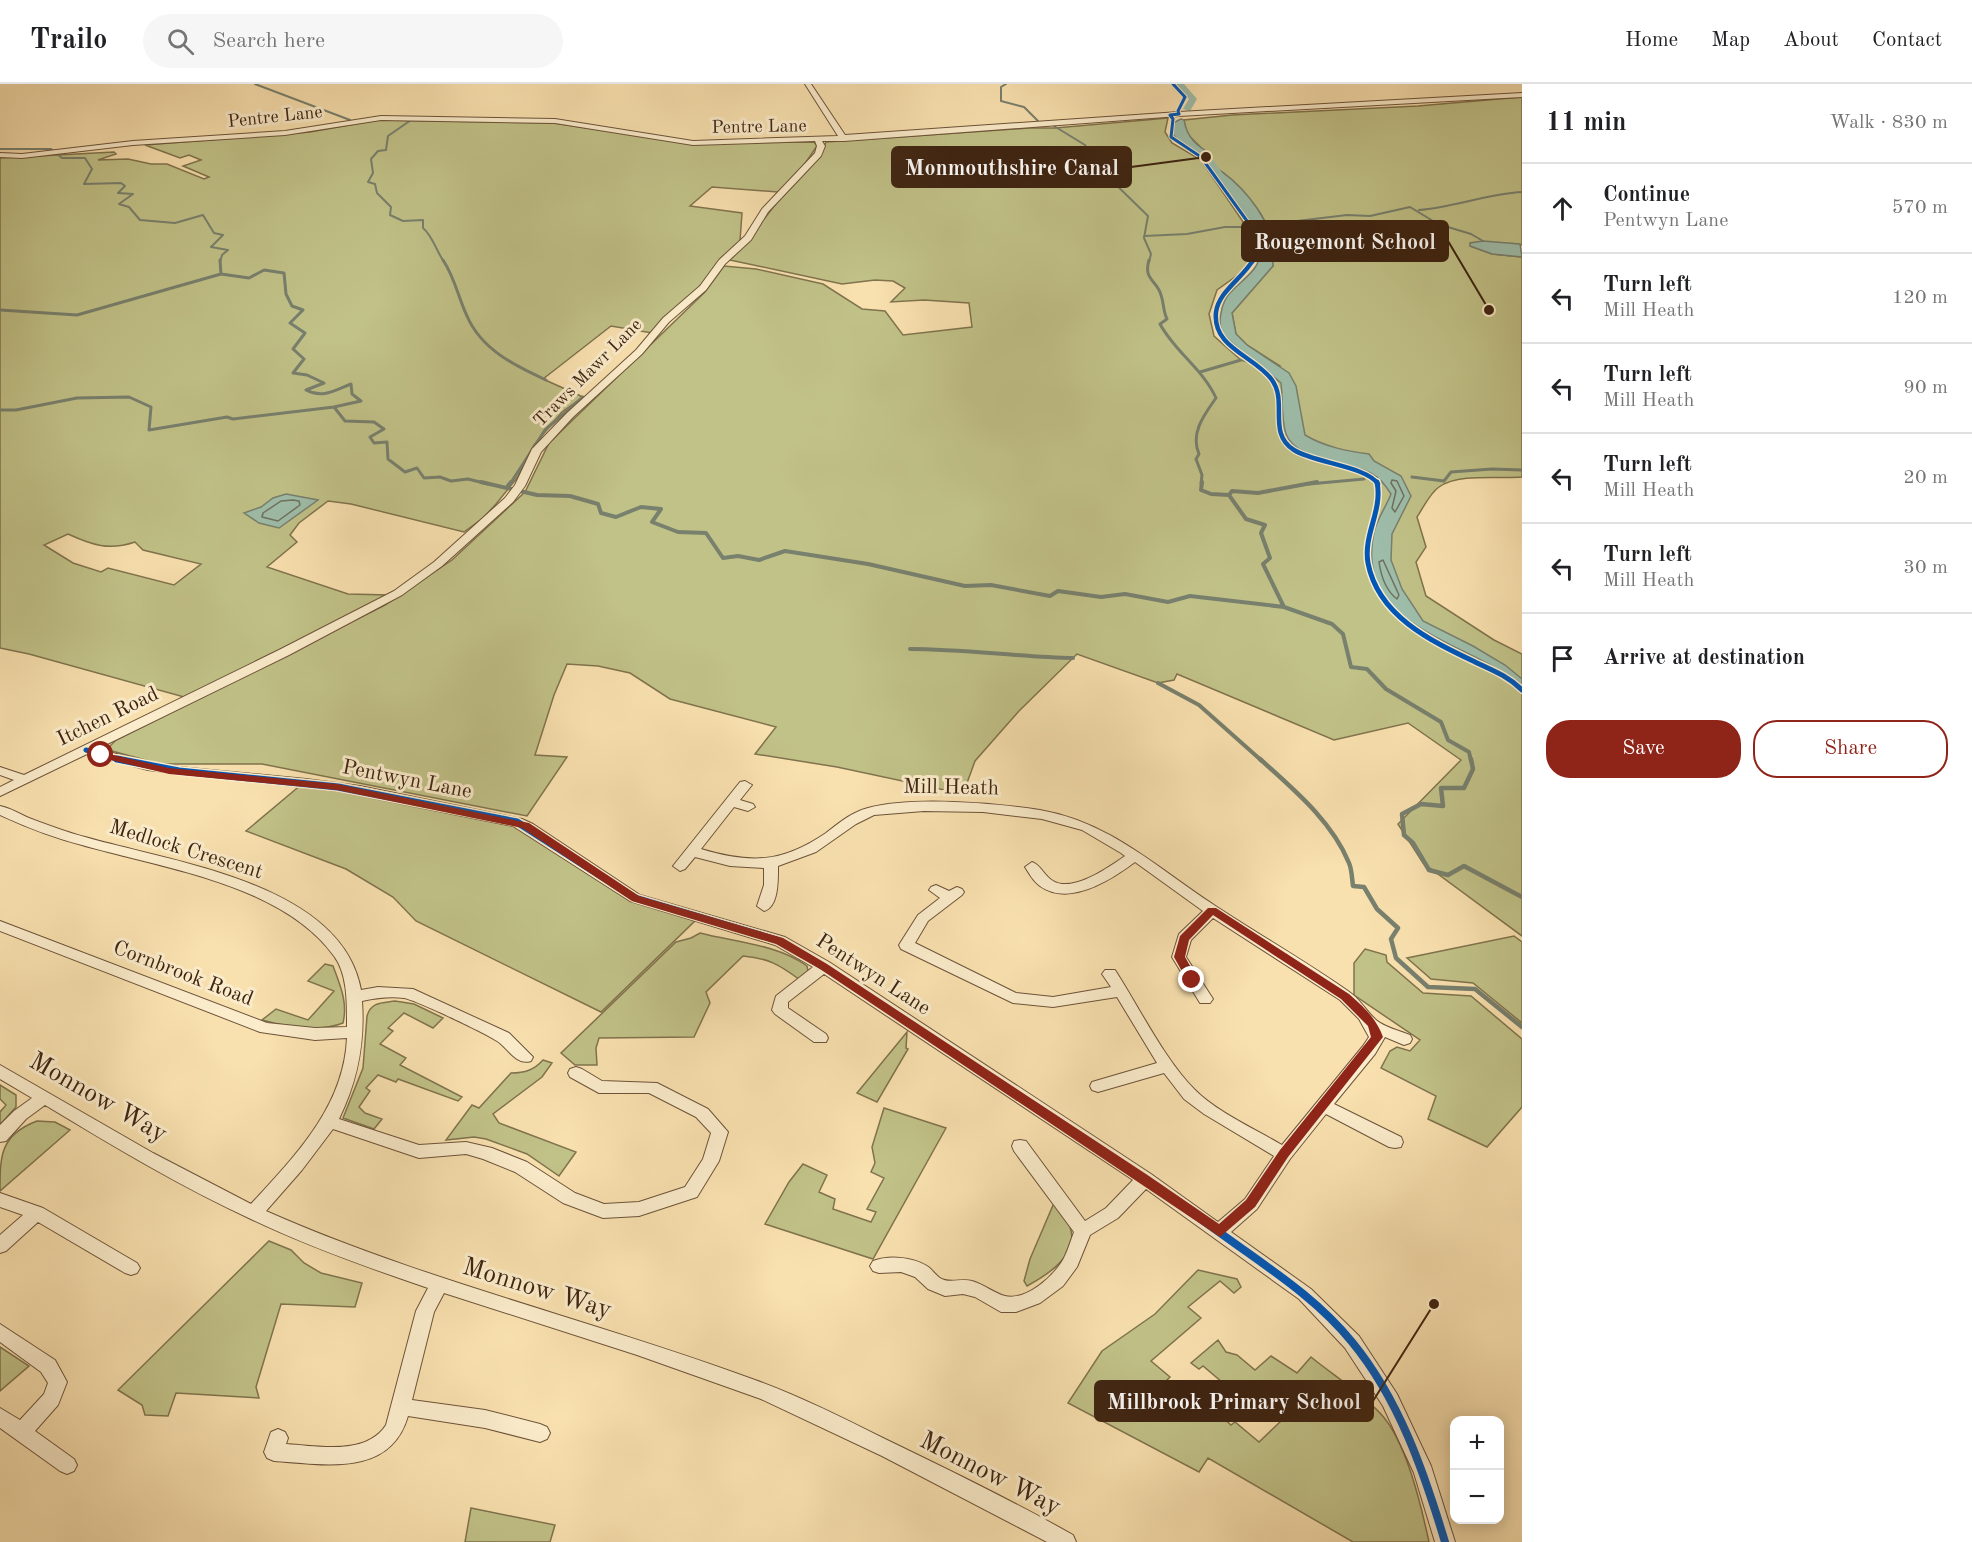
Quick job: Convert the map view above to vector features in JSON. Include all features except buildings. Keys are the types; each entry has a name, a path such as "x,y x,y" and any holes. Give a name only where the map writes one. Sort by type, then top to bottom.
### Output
{"street":[{"path":"808,84 844,139"},
{"name":"Pentre Lane","path":"0,155 22,156 133,143 285,133 370,119 393,118 555,121 693,143 844,139 1188,114 1522,95"},
{"name":"Traws Mawr Lane","path":"233,677 398,593 438,564 509,500 520,486 536,451 570,415 639,352 666,320 703,288 722,262 748,238 765,211 818,154 821,146 818,140"},
{"name":"Itchen Road","path":"0,792 22,779 233,677"},
{"name":"Pentwyn Lane","path":"86,750 122,761 169,771 337,787 517,822 635,898 780,941 824,966 1145,1179 1305,1294 1352,1342 1390,1400 1424,1472 1446,1542"},
{"path":"0,771 14,774 22,779"},
{"path":"680,866 744,785"},
{"path":"731,802 748,807"},
{"name":"Mill Heath","path":"692,851 752,866 771,864 796,856 855,818 874,811 928,807 1029,812 1057,817 1086,827 1345,996 1362,1010 1373,1025"},
{"name":"Medlock Crescent","path":"0,810 87,843 222,879 268,897 310,921 339,951 348,969 354,997 356,1032 352,1073 330,1122 314,1145 254,1212"},
{"path":"1032,867 1045,883 1058,889 1077,887 1109,875 1133,857"},
{"path":"764,906 771,885 771,864"},
{"path":"936,890 954,895 923,918 901,951 1013,998 1053,1002 1121,991"},
{"path":"1205,999 1202,983 1179,957 1184,938 1212,910"},
{"name":"Cornbrook Road","path":"0,926 265,1028 315,1034 356,1032"},
{"path":"820,1038 780,1010 782,1000 824,966"},
{"path":"1110,974 1167,1066 1190,1095 1210,1110 1284,1154"},
{"path":"354,997 378,992 408,993 503,1037 525,1057"},
{"path":"1373,1025 1404,1039"},
{"path":"1220,1232 1251,1204 1284,1154 1377,1037 1373,1025"},
{"path":"1098,1086 1167,1066"},
{"name":"Monnow Way","path":"0,1071 170,1169 254,1212 360,1257 439,1285 648,1349 764,1391 1013,1512 1066,1542"},
{"path":"330,1122 419,1152 466,1148 486,1153 521,1167 569,1198 603,1211 639,1209 691,1192 711,1161 720,1132 702,1113 651,1086 599,1087 576,1072"},
{"path":"0,1136 20,1115 45,1097"},
{"path":"1324,1106 1395,1142"},
{"path":"1020,1146 1083,1231"},
{"path":"879,1266 901,1264 921,1271 934,1284 945,1288 963,1286 980,1291 1001,1304 1016,1304 1034,1298 1057,1281 1071,1262 1083,1231 1112,1213 1145,1179"},
{"path":"0,1200 37,1213 131,1268"},
{"path":"0,1246 37,1213"},
{"path":"278,1438 274,1452 359,1455 379,1447 391,1435 401,1407 425,1311 439,1285"},
{"path":"0,1332 48,1366 58,1382 41,1414 22,1432"},
{"path":"401,1407 485,1419 540,1433"},
{"path":"0,1417 67,1465"}],"green space":[{"path":"1522,97 1522,245 1470,246 1492,254 1522,257 1522,477 1468,478 1439,487 1417,517 1426,547 1416,562 1426,596 1494,640 1522,654 1522,936 1423,863 1398,824 1461,760 1408,723 1334,740 1177,674 1174,680 1158,683 1077,654 1019,711 975,761 963,794 837,767 755,754 776,727 670,699 630,673 598,666 567,664 554,695 535,755 567,757 527,816 262,764 160,764 112,751 109,747 116,740 385,605 452,560 525,492 549,443 705,292 724,266 756,269 823,284 862,309 885,311 903,335 972,327 969,303 924,300 891,302 905,288 893,281 875,280 842,284 730,260 809,168 826,142 1055,128 1168,118 1165,132 1172,143 1201,160 1250,232 1250,260 1242,272 1217,290 1209,314 1214,336 1241,360 1274,369 1280,366 1247,345 1236,334 1232,313 1273,266 1268,229 1252,202 1209,162 1203,150 1188,134 1184,120 1232,115 1418,106"},
{"path":"377,120 553,123 689,143 814,142 817,146 802,168 778,192 712,187 690,206 742,213 740,241 720,259 698,289 652,333 611,326 543,379 583,397 562,412 534,445 517,478 483,518 464,532 351,504 328,501 299,523 290,535 297,542 267,567 348,594 388,595 283,650 184,697 0,648 0,158 114,152 116,154 98,160 128,159 151,164 167,164 204,179 209,177 183,166 201,160 189,155 180,158 145,145 310,132","holes":["68,534 101,546 126,545 135,542 143,550 201,564 174,585 108,568 101,572 73,563 44,545"]},
{"path":"302,784 517,822 635,898 700,916 601,1012 416,921 393,897 346,869 246,831"},
{"path":"700,933 769,948 807,966 808,971 800,980 773,963 760,958 743,956 706,992 710,1003 694,1037 599,1038 596,1048 597,1065 575,1065 561,1053 676,942"},
{"path":"1514,936 1522,942 1522,1023 1473,983 1431,979 1407,958"},
{"path":"1365,949 1386,955 1387,962 1423,993 1471,996 1522,1039 1522,1107 1487,1147 1428,1119 1436,1096 1381,1068 1390,1051 1397,1047 1410,1051 1420,1040 1354,995 1354,963"},
{"path":"325,964 333,966 341,987 345,1008 343,1023 313,1028 292,1027 262,1020 276,1009 308,1020 334,991 308,981"},
{"path":"395,1001 414,1004 443,1018 433,1028 404,1013 388,1028 393,1031 380,1044 406,1058 400,1065 462,1097 458,1101 398,1079 396,1082 378,1075 366,1088 370,1091 359,1107 365,1113 382,1119 374,1129 343,1118 363,1068 369,1011 377,1004"},
{"path":"907,1032 906,1048 908,1049 877,1102 857,1093"},
{"path":"543,1060 552,1063 542,1077 493,1114 499,1123 576,1152 559,1176 527,1154 486,1139 474,1137 446,1140 472,1105 479,1108 511,1073 529,1070"},
{"path":"0,1085 16,1095 16,1107 0,1125 0,1112 6,1105 0,1099"},
{"path":"884,1108 946,1128 873,1259 765,1224 789,1182 803,1164 827,1175 819,1192 835,1199 833,1209 871,1222 876,1212 867,1209 884,1178 871,1172 875,1163 872,1147"},
{"path":"37,1121 55,1122 70,1130 0,1191 2,1157 9,1140 16,1133"},
{"path":"1054,1203 1070,1227 1072,1237 1070,1246 1060,1263 1027,1286 1024,1281 1030,1259"},
{"path":"269,1241 291,1250 304,1263 321,1273 362,1283 355,1307 281,1304 256,1387 259,1398 176,1393 168,1416 145,1415 142,1405 118,1390"},
{"path":"1198,1270 1237,1279 1241,1287 1234,1293 1220,1281 1188,1307 1201,1318 1151,1361 1170,1377 1165,1382 1185,1400 1194,1392 1231,1425 1235,1422 1259,1442 1300,1403 1275,1382 1249,1405 1203,1366 1199,1369 1191,1363 1218,1340 1226,1352 1237,1355 1255,1370 1271,1356 1297,1373 1311,1357 1380,1413 1398,1439 1422,1510 1429,1542 1353,1542 1208,1458 1199,1472 1068,1403 1102,1351 1155,1314"},
{"path":"0,1347 29,1366 0,1391"},
{"path":"471,1508 555,1525 550,1542 465,1542"}],"water":[{"path":"1181,119 1184,120 1185,127 1194,141 1212,155 1206,154 1206,157 1178,141 1171,129 1173,124"},
{"path":"1213,166 1241,188 1257,208 1272,240 1269,242 1273,266 1232,313 1236,334 1247,345 1289,373 1296,386 1305,435 1336,448 1369,454 1374,461 1401,476 1411,496 1392,534 1391,560 1402,589 1423,621 1505,665 1522,679 1522,686 1500,670 1420,628 1398,611 1381,590 1372,564 1374,532 1391,494 1383,482 1372,474 1312,456 1292,443 1284,428 1281,383 1240,350 1222,332 1220,316 1225,300 1256,266 1263,245 1258,234 1224,187"},
{"path":"1483,241 1520,244 1522,257 1492,254 1470,246 1470,243"},
{"path":"286,494 318,500 279,528 259,523 244,513 261,507 273,498"}],"waterway":[{"path":"255,84 350,120"},
{"path":"1006,84 1001,87 1001,101 1024,107 1038,121"},
{"path":"1180,84 1193,99 1187,109"},
{"path":"407,120 411,120 388,136 386,150 378,151 371,159 373,173 368,182 375,184 377,193 391,207 390,215 403,221 423,220 423,228 444,262"},
{"path":"1054,126 1085,145 1102,171 1148,216 1144,236"},
{"path":"1189,146 1206,157 1224,182"},
{"path":"0,149 51,149 62,158 85,158 92,169 84,184 121,183 125,186 118,193 133,194 119,204 129,207 140,220 175,223 203,215 214,233 223,235 211,247 228,250 222,255 220,262"},
{"path":"1419,210 1522,192"},
{"path":"1265,230 1274,230 1272,224 1347,215 1370,216 1410,207 1438,224 1471,234 1483,241"},
{"path":"1144,236 1187,234 1225,227 1247,227"},
{"path":"1144,236 1151,254 1149,262"},
{"path":"443,260 451,274 467,316 481,338 500,355 546,380"},
{"path":"1149,260 1149,276 1159,290 1167,319 1160,324 1173,343 1204,378 1216,398 1197,432 1199,454 1196,459 1202,475 1201,484"},
{"path":"220,262 221,274"},
{"path":"221,274 249,278 264,270 284,273 286,294 292,306 303,310 290,323 305,333 293,349 304,359 293,373 307,375 324,383 306,390 312,393 329,393 351,384 352,394 361,401 334,407"},
{"path":"0,310 77,315 221,274"},
{"path":"1200,372 1241,360"},
{"path":"0,410 16,410 77,398 129,397 151,407 149,430 227,417 233,419 334,407"},
{"path":"510,484 545,430 583,397"},
{"path":"334,407 345,421 374,422 384,429 370,437 374,443 387,442 388,459 405,472 417,468 424,478 440,477 451,481 468,479 488,484"},
{"path":"1412,477 1444,481 1451,472 1492,469 1522,470"},
{"path":"1309,484 1364,479"},
{"path":"481,482 537,495 570,496 598,504 601,513 616,517 641,507 661,509 652,522 678,532 706,533 723,558 738,556 759,560 785,551 868,564 965,586 991,585 1050,596 1058,591 1101,597 1125,594 1168,602 1190,596 1284,607"},
{"path":"507,487 511,482"},
{"path":"1202,482 1201,490 1211,494 1229,495"},
{"path":"1229,495 1232,491 1258,493 1317,482"},
{"path":"1229,495 1246,519 1265,525 1261,533 1270,558 1263,564 1284,607"},
{"path":"1284,607 1332,624 1343,634 1351,667 1367,669 1386,689 1441,722 1448,740 1469,752 1471,761"},
{"path":"910,649 1073,658"},
{"path":"1158,683 1199,705 1262,761"},
{"path":"1260,759 1310,806 1333,833 1349,863 1353,886 1364,887 1377,909 1398,928 1391,939 1396,958 1428,987 1475,989 1522,1027"},
{"path":"1471,759 1473,769 1464,788 1441,788 1443,806 1421,804 1402,814 1404,835 1413,843 1429,870 1448,875 1464,866 1522,897"}],"cycle path":[{"path":"1173,84 1185,97 1178,111 1179,114 1170,115 1173,119 1171,137 1201,157 1256,235 1257,250 1253,262 1220,301 1216,312 1221,335 1227,344 1262,370 1276,386 1279,399 1278,422 1282,440 1302,455 1354,470 1377,481 1379,505 1368,538 1367,551 1371,574 1388,605 1413,628 1428,638 1500,673 1522,690"},
{"path":"86,750 148,766 338,787 517,822 635,898 780,941 827,969 1145,1179 1305,1294 1352,1342 1390,1400 1424,1472 1445,1542"}],"place":[{"name":"Monmouthshire Canal","path":"1206,157"},
{"name":"Rougemont School","path":"1489,310"},
{"name":"Millbrook Primary School","path":"1434,1304"}],"route":[{"path":"101,755 169,771 337,787 525,825 635,898 780,941 824,966 1145,1179 1220,1232 1251,1204 1284,1154 1369,1050 1377,1037 1373,1025 1362,1010 1345,996 1212,910 1184,938 1179,957 1192,980"}]}
